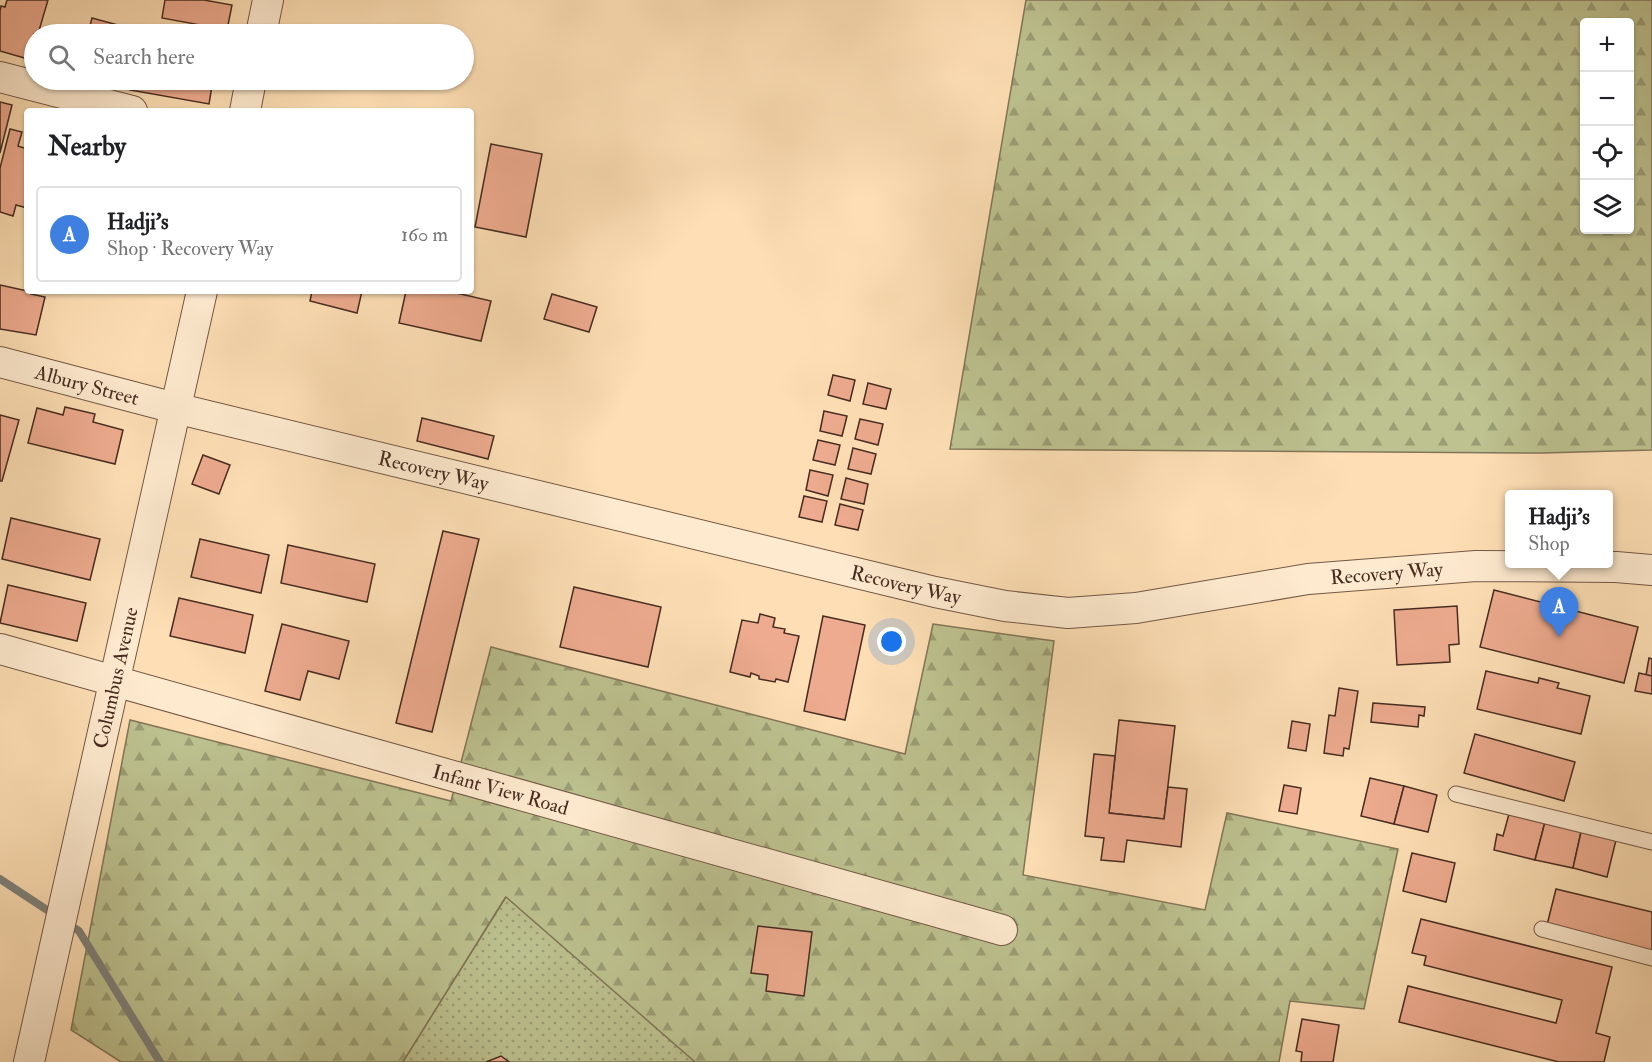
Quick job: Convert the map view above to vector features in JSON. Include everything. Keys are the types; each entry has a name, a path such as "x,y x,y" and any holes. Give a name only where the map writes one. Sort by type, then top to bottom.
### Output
{"street":[{"path":"263,24 268,0"},
{"path":"0,76 24,82"},
{"path":"53,90 121,108"},
{"path":"245,108 249,90"},
{"name":"Columbus Avenue","path":"29,1062 201,294"},
{"name":"Albury Street","path":"0,362 175,408"},
{"name":"Recovery Way","path":"175,408 934,592 1005,606 1068,613 1136,608 1308,579 1476,566 1505,566"},
{"name":"Recovery Way","path":"1613,567 1652,570"},
{"name":"Infant View Road","path":"0,649 1002,930"}],"lane":[{"path":"1456,794 1652,842"},
{"path":"1542,929 1652,958"}],"green space":[{"path":"1026,0 1652,0 1652,450 1542,453 950,449"},
{"path":"933,624 1054,641 1023,875 1205,910 1227,813 1398,849 1364,1009 1290,1001 1279,1062 694,1062 505,898 403,1062 121,1062 71,1030 130,720 451,801 491,647 905,754"},
{"path":"506,897 695,1062 403,1062"}],"building":[{"path":"7,0 48,0 41,24 24,24 24,58 0,51 0,11 1,6 5,7"},
{"path":"165,0 204,0 232,5 228,24 194,24 162,18"},
{"path":"92,18 114,24 90,24"},
{"path":"130,90 211,90 209,104"},
{"path":"0,102 12,105 0,153"},
{"path":"10,129 22,132 18,146 24,148 24,207 16,205 13,216 0,212 0,168"},
{"path":"491,144 542,154 526,237 475,227"},
{"path":"0,285 24,290 24,294 45,297 36,335 0,329"},
{"path":"311,294 361,294 357,313 310,301"},
{"path":"405,294 461,294 491,301 481,341 399,323"},
{"path":"552,294 597,307 589,332 544,319"},
{"path":"833,375 855,380 850,401 828,395"},
{"path":"868,383 891,389 886,409 863,404"},
{"path":"65,407 95,414 93,422 123,430 115,464 28,443 37,408 63,415"},
{"path":"824,411 847,416 842,436 820,431"},
{"path":"0,415 19,420 2,481 0,481"},
{"path":"422,418 494,436 488,459 417,441"},
{"path":"860,419 883,424 878,445 855,439"},
{"path":"818,440 840,445 835,465 813,460"},
{"path":"853,448 876,454 871,474 848,469"},
{"path":"203,455 230,465 219,494 192,484"},
{"path":"810,470 833,475 828,496 806,490"},
{"path":"846,478 868,484 864,504 841,499"},
{"path":"804,496 827,501 822,522 799,517"},
{"path":"840,504 863,510 858,530 835,525"},
{"path":"11,518 100,539 90,580 2,559"},
{"path":"443,531 479,539 432,732 396,723"},
{"path":"200,539 269,555 261,593 191,577"},
{"path":"288,545 375,564 367,602 281,583"},
{"path":"8,585 86,603 77,641 0,623"},
{"path":"574,587 661,607 648,667 560,647"},
{"path":"1494,590 1638,627 1624,683 1480,647"},
{"path":"179,598 253,615 245,653 170,636"},
{"path":"1457,606 1459,644 1449,645 1450,662 1397,665 1394,610"},
{"path":"760,614 775,618 773,627 785,629 784,633 799,636 788,682 759,679 759,676 751,673 750,677 730,672 742,620 758,623"},
{"path":"823,616 865,625 845,720 804,711"},
{"path":"282,624 349,641 339,679 308,671 300,700 265,691"},
{"path":"1649,658 1652,659 1652,676 1646,675"},
{"path":"1486,671 1538,683 1539,678 1559,683 1557,688 1590,696 1581,734 1477,709"},
{"path":"1639,673 1652,676 1652,694 1635,691"},
{"path":"1339,688 1358,691 1349,749 1344,748 1343,756 1324,753 1329,715 1335,716"},
{"path":"1373,703 1425,707 1424,716 1419,715 1418,727 1371,722"},
{"path":"1119,720 1175,726 1164,819 1109,813"},
{"path":"1292,721 1310,724 1306,751 1288,748"},
{"path":"1475,734 1575,762 1564,801 1464,773"},
{"path":"1094,754 1115,756 1109,813 1164,819 1168,787 1187,789 1181,847 1127,840 1124,862 1101,860 1104,838 1085,836"},
{"path":"1370,778 1404,786 1394,824 1361,816"},
{"path":"1284,785 1301,788 1297,814 1279,811"},
{"path":"1404,786 1437,795 1428,832 1394,824"},
{"path":"1509,814 1545,822 1535,860 1494,850 1497,834 1503,836"},
{"path":"1545,822 1581,832 1573,868 1535,860"},
{"path":"1581,832 1616,840 1607,877 1573,868"},
{"path":"1412,853 1455,863 1446,902 1403,891"},
{"path":"1556,889 1652,912 1652,954 1546,929"},
{"path":"1421,919 1612,967 1596,1033 1610,1037 1604,1062 1559,1062 1399,1022 1408,986 1556,1023 1562,1000 1424,965 1426,956 1412,953"},
{"path":"758,926 812,932 804,996 766,991 768,975 751,973"},
{"path":"1302,1019 1339,1025 1333,1062 1301,1062 1302,1052 1296,1051"},
{"path":"501,1056 509,1062 486,1062"}],"waterway":[{"path":"0,879 79,931 160,1062"}],"place":[{"name":"Hadji's","path":"1559,637"}]}
